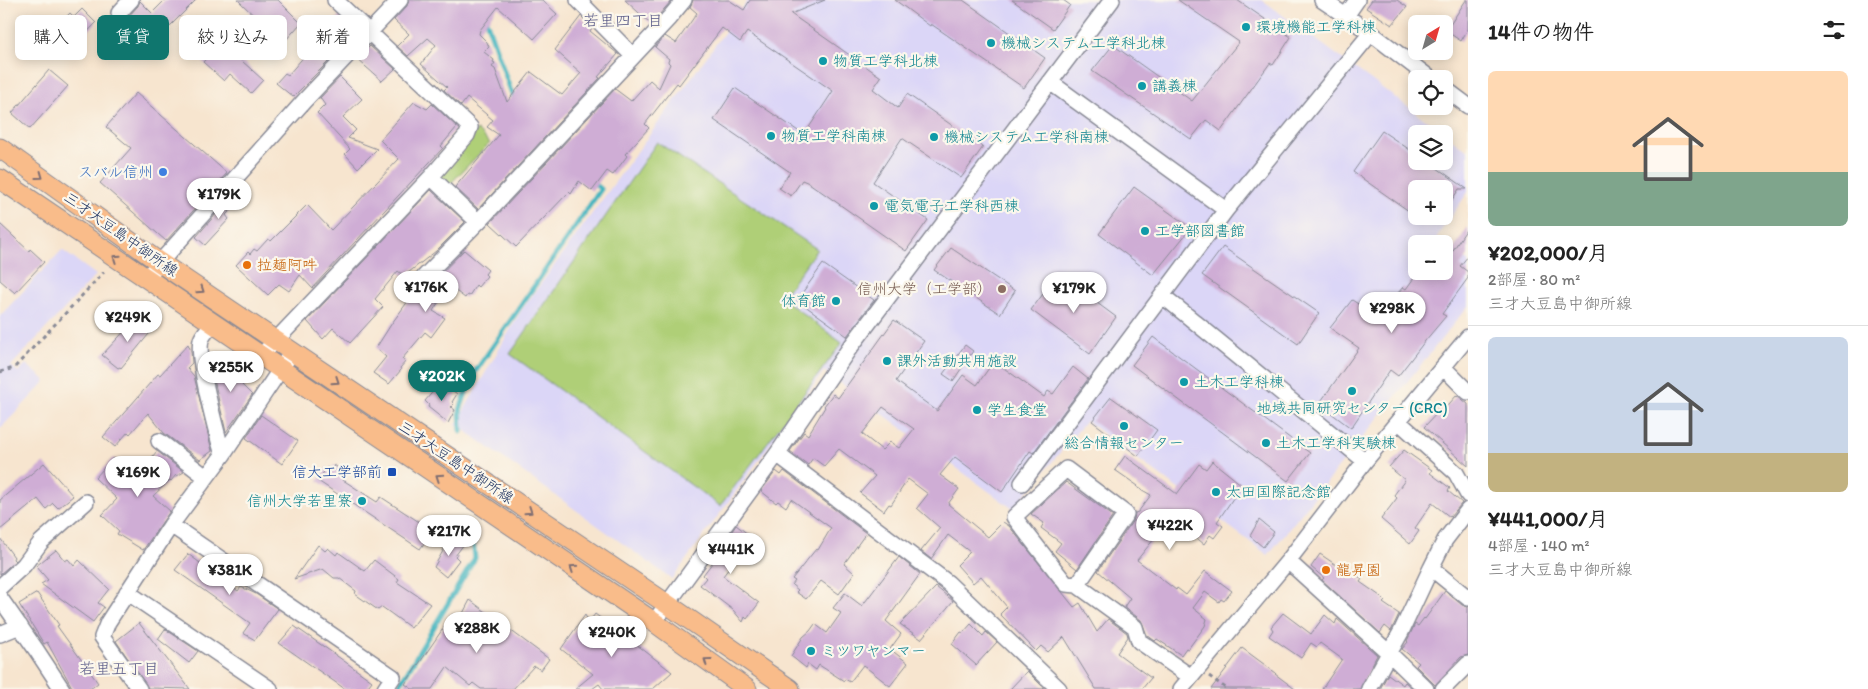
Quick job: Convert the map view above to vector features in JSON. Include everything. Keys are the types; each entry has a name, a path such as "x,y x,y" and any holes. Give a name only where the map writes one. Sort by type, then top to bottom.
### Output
{"main road":[{"name":"三才大豆島中御所線","path":"0,148 159,262 790,689"},
{"name":"三才大豆島中御所線","path":"0,179 654,622 747,689"}],"street":[{"path":"118,13 131,0"},
{"path":"335,0 350,15"},
{"path":"369,31 400,0"},
{"path":"578,0 633,56"},
{"path":"417,284 478,222 684,0"},
{"path":"654,622 777,454 849,348 1112,0"},
{"path":"1322,0 1419,70"},
{"path":"1346,16 1357,0"},
{"path":"261,356 431,177 467,135 470,127 369,33"},
{"path":"1022,483 1226,210 1370,33"},
{"path":"146,278 342,60"},
{"path":"1050,82 1226,210"},
{"path":"1453,95 1468,106"},
{"path":"431,177 478,222"},
{"path":"1162,296 1365,461"},
{"path":"212,324 201,338 200,348 222,455"},
{"path":"1182,689 1288,561 1365,461 1468,337"},
{"path":"139,689 102,637 108,622 171,525 222,455 292,352"},
{"path":"1443,367 1468,392"},
{"path":"1399,422 1456,473 1468,495"},
{"path":"159,441 206,477"},
{"path":"777,454 948,583 1059,689"},
{"path":"1077,585 1126,514 1066,469 1014,516 1066,584 1077,585 1135,628 1139,641 1195,672"},
{"path":"0,587 24,565 41,542 86,502"},
{"path":"1369,689 1401,632 1445,540 1468,510"},
{"path":"171,525 393,677 385,689"},
{"path":"1288,561 1426,689"},
{"path":"1431,568 1468,598"},
{"path":"127,592 270,689"},
{"path":"0,598 62,689"},
{"path":"0,634 20,626"},
{"path":"1443,689 1468,664"}],"path":[{"path":"0,372 14,368 104,272"},
{"path":"1195,672 1227,689"}],"shaded area":[{"name":"信州大学（工学部）","path":"748,0 1262,0 1408,107 1408,115 1419,115 1433,125 1408,125 1408,170 1453,170 1453,140 1468,151 1468,192 1453,214 1453,180 1408,180 1408,225 1445,225 1438,235 1408,235 1408,280 1453,280 1453,250 1468,261 1468,306 1268,555 1086,421 1013,509 824,371 672,579 456,424 521,311"},
{"path":"62,250 96,275 11,366 18,372 26,364 46,381 0,429 0,316"}],"green space":[{"path":"477,130 490,143 448,186 438,178"},
{"path":"657,142 817,249 782,298 842,343 720,506 510,354"}],"building":[{"path":"165,0 196,0 170,26 169,15 130,15 140,1 152,13"},
{"path":"238,0 278,0 297,19 297,28 287,39 287,15 253,15"},
{"path":"409,0 542,0 557,14 534,39 498,7 480,30 479,34 489,47 484,52 494,60 493,62 495,63 492,67 495,69 507,102 531,72 562,95 581,73 555,50 581,16 592,28 590,31 618,54 598,77 600,78 478,209 455,187 499,135 487,127 493,120 467,98 461,106 444,90 447,87 421,64 436,45 428,38 408,56 397,46 409,34 394,20 407,6"},
{"path":"625,0 672,0 651,24"},
{"path":"693,0 729,0 744,10 750,0 825,0 791,14 881,77 873,89 898,108 907,94 983,147 961,178 902,138 873,182 928,220 906,251 809,183 802,180 791,196 779,188 790,172 714,120 735,88 804,135 833,91 747,32 740,42 722,28 679,85 677,83 645,124 649,128 625,154 627,156 613,175 607,171 592,191 579,181 571,194 569,192 516,247 490,223 615,89 631,101 650,80 659,88 670,64 668,62 669,59 655,47 665,36 676,43 697,13 690,7"},
{"name":"機械システム工学科北棟","path":"895,0 963,0 1045,58 1024,88 931,24 930,26"},
{"path":"1012,0 1063,0 1070,5 1053,29"},
{"name":"講義棟","path":"1178,0 1237,0 1291,37 1273,65 1270,63 1221,131 1206,120 1191,139 1092,71 1113,45 1192,101 1239,42"},
{"path":"1372,0 1397,0 1407,7 1392,25 1366,8"},
{"path":"1466,0 1468,0 1468,29 1461,41 1453,36 1453,20"},
{"path":"82,9 96,23 87,32 87,15 76,15"},
{"path":"369,47 395,69 382,81 358,60 369,60"},
{"path":"205,60 241,60 263,80 251,93 230,74 224,81 203,62"},
{"path":"301,60 330,60 293,97 276,83 285,73 288,75"},
{"path":"49,70 68,86 30,129 12,113"},
{"path":"340,77 362,99 343,117 356,130 348,138 377,149 358,168 345,154 350,149 317,113 325,105 320,98"},
{"path":"136,93 227,173 166,241 100,183 131,148 106,127"},
{"path":"414,102 427,109 432,104 457,127 441,146 443,148 312,288 300,275 289,291 279,284 268,295 236,265 248,252 250,254 254,249 257,251 268,239 271,241 307,205 331,230 399,159 380,140"},
{"path":"1382,131 1408,149 1408,170 1440,170 1467,189 1459,189 1453,198 1453,180 1408,180 1408,210 1353,172"},
{"name":"工学部図書館","path":"1134,187 1191,228 1153,275 1099,234"},
{"path":"431,190 465,222 436,251 404,276 398,271 375,299 383,307 350,343 333,328 323,339 307,321"},
{"path":"236,191 243,197 226,215 229,219 205,245 196,237"},
{"path":"0,224 44,262 15,293 0,280"},
{"path":"1468,227 1468,256 1460,266 1468,272 1468,278 1442,314 1446,316 1398,376 1390,370 1351,428 1319,404 1359,348 1330,328 1352,300 1378,317 1403,287 1406,289 1412,280 1453,280 1453,250"},
{"path":"1223,247 1319,313 1298,344 1202,275"},
{"path":"951,248 1015,291 1000,314 934,270"},
{"path":"464,250 488,270 485,274 487,276 465,298 449,286 433,311 445,318 431,337 425,332 402,359 406,361 389,384 373,373 386,357 376,348 414,293 424,291"},
{"name":"体育館","path":"823,264 874,300 847,336 797,300"},
{"path":"1058,274 1116,317 1090,354 1031,310"},
{"path":"140,318 153,329 121,368 118,368 102,355 133,322 135,324"},
{"path":"894,320 924,341 896,381 937,411 963,375 977,385 994,361 1044,397 1048,391 1053,394 1073,367 1088,379 1033,453 1030,451 1002,492 955,457 940,475 959,489 948,504 988,537 1003,522 1009,526 1074,607 1080,603 1097,632 1108,619 1127,633 1128,637 1117,653 1151,678 1142,689 1096,689 1064,637 1048,652 1041,646 1036,651 1000,614 1007,607 981,576 973,583 957,565 970,552 948,535 931,559 921,551 940,528 917,508 928,494 908,479 891,505 889,504 884,511 860,493 875,476 839,449 824,466 813,458 808,465 790,451 804,432 808,435 833,394 838,398","holes":["883,407 914,429 899,448 890,442 882,450 862,434"]},
{"path":"1153,337 1310,453 1288,481 1132,365"},
{"path":"188,344 192,363 187,368 194,376 212,451 200,460 164,433 148,413 130,434 128,432 115,447 103,437 158,374 160,375"},
{"path":"965,345 973,351 953,381 943,374"},
{"path":"224,361 247,379 242,385 252,395 226,432 213,375"},
{"path":"443,383 457,394 451,407 455,410 448,423 428,407 429,405 425,401"},
{"path":"1457,395 1468,404 1468,466 1424,427 1439,411 1441,413"},
{"name":"総合情報センター","path":"1111,397 1157,430 1138,456 1092,421"},
{"path":"261,415 298,441 282,464 246,438"},
{"path":"1404,450 1432,470 1430,473 1450,488 1448,491 1462,503 1450,517 1432,503 1415,528 1419,531 1410,544 1381,519 1397,498 1394,495 1405,480 1389,467"},
{"path":"157,451 184,472 176,475 153,496 170,511 143,550 117,534 119,531 102,515 117,499 95,478 113,458 132,475 138,471 140,472"},
{"path":"1125,456 1177,494 1199,464 1206,469 1212,461 1242,485 1217,522 1223,526 1214,538 1210,535 1204,544 1171,518 1137,560 1176,590 1177,588 1186,595 1205,571 1232,591 1224,601 1221,599 1219,602 1205,592 1193,608 1207,619 1205,626 1188,649 1186,648 1181,655 1157,639 1155,641 1147,635 1141,620 1124,607 1130,598 1098,571 1134,519 1135,513 1138,512 1151,495 1115,470"},
{"path":"44,463 73,496 58,508 53,503 46,509 38,499 0,530 0,500"},
{"name":"信州大学若里寮","path":"334,465 347,474 343,480 377,502 381,497 433,531 420,549 318,481 327,467 331,470"},
{"path":"776,471 781,475 784,471 866,533 844,564 854,573 839,594 821,581 806,599 796,592 798,590 792,585 795,581 792,579 816,549 818,550 831,528 791,499 786,507 778,501 776,503 761,491"},
{"path":"1066,482 1113,516 1077,569 1055,551 1061,543 1041,528 1044,523 1031,514"},
{"path":"1259,520 1274,532 1263,547 1250,536"},
{"path":"736,525 756,540 746,552 744,551 735,560 723,576 759,603 747,619 745,617 743,622 733,610 700,585 706,578 703,575 728,542 726,540"},
{"path":"452,535 464,544 455,556 459,560 446,577 434,567"},
{"path":"0,538 15,561 0,574"},
{"path":"318,545 325,551 328,548 336,555 338,552 365,571 374,560 399,579 397,582 430,604 411,628 382,607 378,610 355,594 356,591 339,578 334,578 323,569 294,579"},
{"path":"56,550 65,561 68,559 74,566 79,560 109,589 98,603 104,607 93,622 41,584 48,580 36,566"},
{"path":"188,554 238,591 241,587 256,594 278,609 255,640 243,633 250,623 175,570"},
{"path":"1320,554 1342,569 1344,566 1362,579 1360,582 1380,596 1385,601 1383,603 1399,614 1391,631 1385,626 1380,633 1322,580 1324,578 1311,567"},
{"path":"899,557 920,574 886,621 901,634 890,649 908,663 890,686 863,665 850,682 845,679 844,681 819,665 816,670 808,664 806,668 791,656 803,637 815,624 827,633 841,613 833,608 845,593 862,606"},
{"path":"936,587 953,601 921,639 900,624"},
{"path":"1445,591 1462,605 1468,607 1468,655 1461,657 1435,685 1416,666 1419,663 1402,649 1408,642 1415,624 1418,626 1425,619"},
{"path":"37,593 59,625 57,626 98,683 90,689 73,689 47,642 44,644 19,604"},
{"path":"470,600 549,659 541,670 534,666 513,689 481,689 473,683 470,686 447,667 432,689 412,689 405,684 453,614 459,621"},
{"path":"1283,613 1311,634 1325,615 1335,624 1337,619 1377,655 1360,689 1322,689 1342,659 1320,643 1317,647 1311,643 1301,658 1269,636 1273,630 1271,627"},
{"path":"595,614 672,672 653,689 603,689 599,684 592,689 575,689 593,674 561,649 585,615 589,622"},
{"path":"139,623 190,689 148,688 116,641"},
{"path":"971,624 983,636 986,632 997,642 976,665 952,644 961,632 963,633"},
{"path":"294,626 372,681 366,689 345,689 279,643"},
{"path":"165,629 198,651 189,663 158,639"},
{"path":"1242,648 1276,673 1295,689 1211,689"},
{"path":"1027,671 1045,689 1010,689"},
{"path":"1388,674 1403,685 1405,682 1413,689 1380,689"}],"waterway":[{"path":"485,17 514,100"},
{"path":"461,432 460,410 471,378 601,189 591,181"},
{"path":"397,689 475,558 472,534"}],"place":[{"name":"環境機能工学科棟","path":"1246,27"},
{"name":"機械システム工学科北棟","path":"991,43"},
{"name":"物質工学科北棟","path":"823,61"},
{"name":"講義棟","path":"1142,86"},
{"name":"物質工学科南棟","path":"771,136"},
{"name":"機械システム工学科南棟","path":"934,137"},
{"name":"スバル信州","path":"163,172"},
{"name":"電気電子工学科西棟","path":"874,206"},
{"name":"工学部図書館","path":"1145,231"},
{"name":"拉麺阿吽","path":"247,265"},
{"name":"信州大学（工学部）","path":"1002,289"},
{"name":"体育館","path":"836,301"},
{"name":"課外活動共用施設","path":"887,361"},
{"name":"土木工学科棟","path":"1184,382"},
{"name":"地域共同研究センター (CRC)","path":"1352,391"},
{"name":"学生食堂","path":"977,410"},
{"name":"総合情報センター","path":"1124,426"},
{"name":"土木工学科実験棟","path":"1266,443"},
{"name":"信大工学部前","path":"392,472"},
{"name":"太田国際記念館","path":"1216,492"},
{"name":"信州大学若里寮","path":"362,501"},
{"name":"龍昇園","path":"1326,570"},
{"name":"ミツワヤンマー","path":"811,651"}],"district":[{"name":"若里四丁目","path":"623,20"},
{"name":"若里五丁目","path":"119,668"}]}
